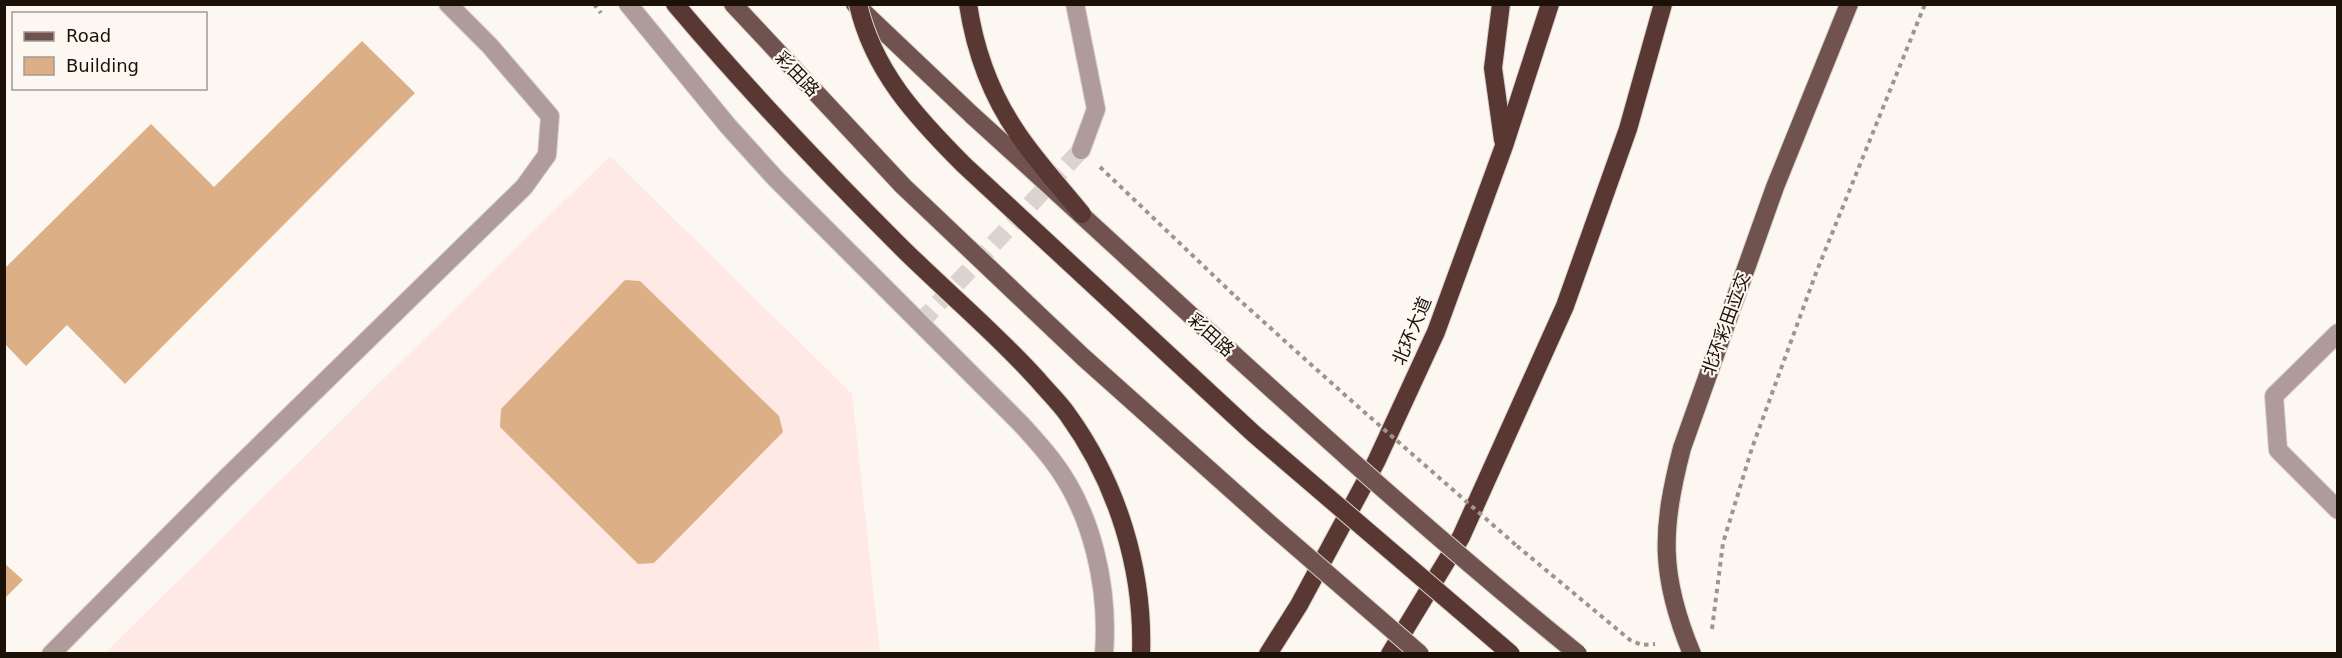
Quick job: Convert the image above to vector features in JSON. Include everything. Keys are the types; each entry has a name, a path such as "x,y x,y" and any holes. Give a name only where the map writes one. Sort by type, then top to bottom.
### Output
{"highway":[{"path":"675,4 733,73 844,189 1020,360 1067,413 1090,447 1104,476 1128,540 1141,616 1141,654"},
{"path":"857,4 863,28 886,75 924,124 964,165 1254,434 1511,654"},
{"path":"968,4 972,35 988,81 1018,134 1082,214"},
{"path":"1501,4 1493,68 1504,146"},
{"name":"北环大道","path":"1268,654 1299,605 1381,451 1436,332 1504,146 1550,4"},
{"path":"1390,654 1461,537 1565,306 1628,129 1663,4"}],"main road":[{"name":"彩田路","path":"733,4 903,186 1083,357 1420,654"},
{"name":"彩田路","path":"857,4 973,116 1352,462 1486,579 1578,654"},
{"name":"北环彩田立交","path":"1692,654 1679,623 1671,595 1665,553 1666,521 1673,484 1682,448 1772,198 1849,4"}],"street":[{"path":"51,654 226,478 524,187 547,155 550,116 490,46 448,4"},
{"path":"628,4 728,126 776,179 1022,424 1053,461 1073,494 1091,539 1101,577 1106,629 1104,654"},
{"path":"1075,4 1096,109 1081,150"},
{"path":"2337,333 2274,396 2278,450 2337,510"}],"path":[{"path":"1711,639 1723,543 1752,448 1816,273 1925,4"},
{"path":"1100,168 1236,297 1491,524 1630,640 1642,645 1654,644"}],"shaded area":[{"path":"610,156 852,394 880,653 104,654"}],"building":[{"path":"362,41 415,93 125,384 67,325 26,366 4,343 4,269 151,124 214,187"},
{"path":"625,280 640,281 779,416 783,432 654,563 638,564 500,427 501,409"},
{"path":"4,563 23,580 4,599"}],"tunnel":[{"path":"920,323 1081,150"}]}
